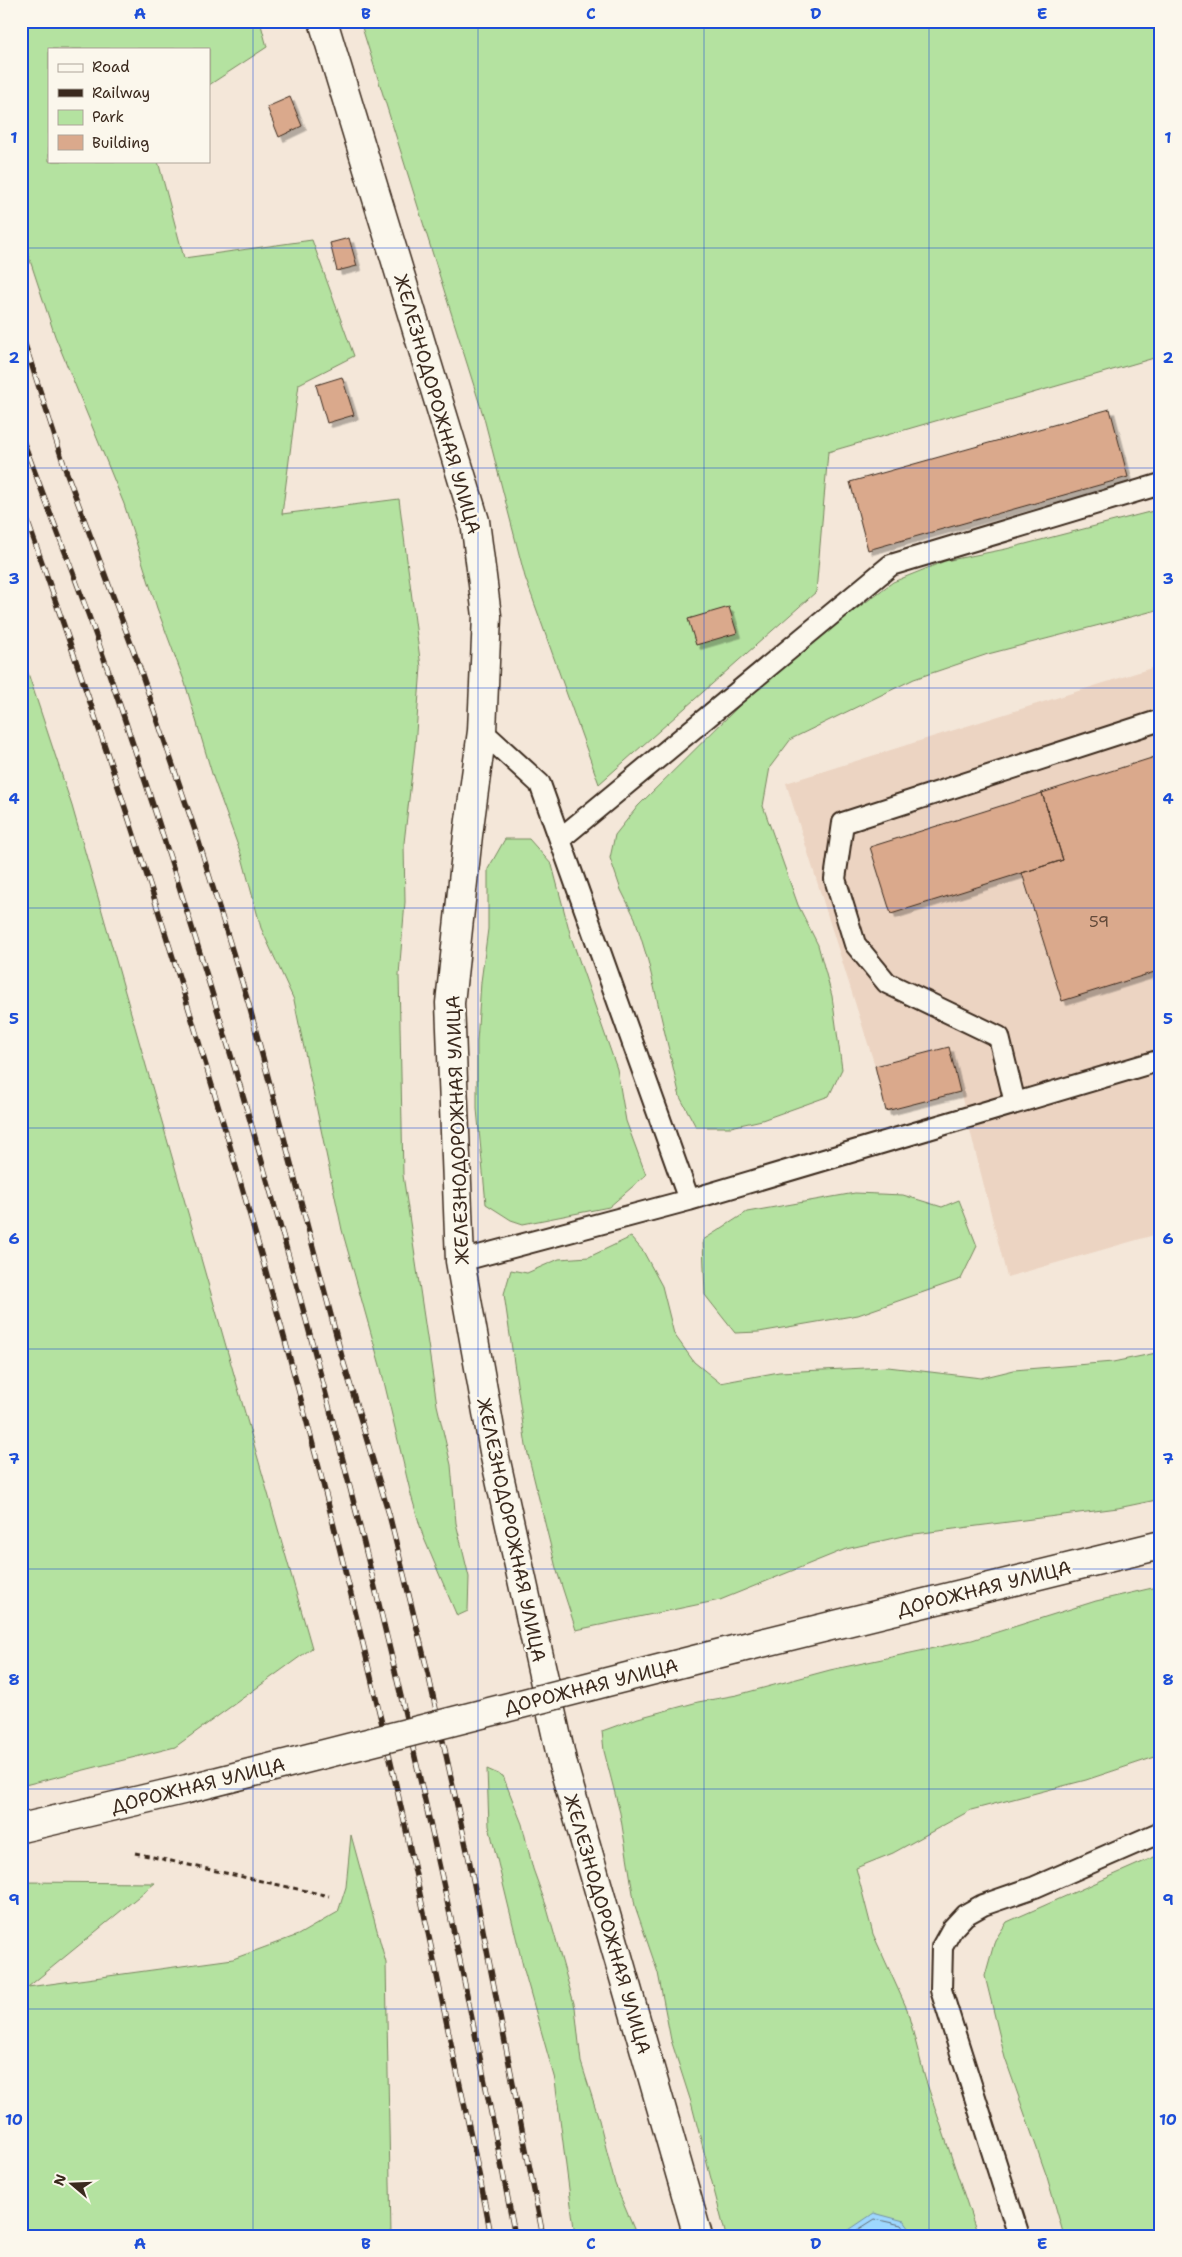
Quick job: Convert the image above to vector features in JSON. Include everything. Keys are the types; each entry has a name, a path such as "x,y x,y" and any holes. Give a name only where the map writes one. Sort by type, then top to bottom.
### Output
{"main road":[{"name":"ЖЕЛЕЗНОДОРОЖНАЯ УЛИЦА","path":"323,21 475,521 487,616 482,731 468,835 450,1003 460,1261 495,1457 563,1765 698,2236"},
{"name":"ДОРОЖНАЯ УЛИЦА","path":"21,1828 187,1789 737,1649 1161,1545"}],"lane":[{"path":"560,839 891,565 1161,484"},
{"path":"1015,1104 999,1037 887,983 855,944 835,879 843,823 1161,720"},
{"path":"482,731 540,784 689,1200"},
{"path":"460,1261 689,1200 1161,1060"},
{"path":"1019,2236 941,1990 942,1947 952,1929 965,1914 1161,1832"}],"path":[{"path":"135,1853 329,1896"}],"shaded area":[{"path":"1161,665 1161,1233 1007,1277 949,1047 875,1066 786,783"}],"green space":[{"path":"21,21 260,21 267,47 210,84 210,48 48,48 48,162 158,162 184,258 312,240 354,356 299,384 282,514 399,499 421,667 415,746 404,843 405,902 399,975 403,1175 437,1405 451,1465 456,1523 469,1577 468,1611 457,1616 423,1536 411,1495 381,1369 342,1230 294,1000 261,928 242,857 213,777 185,683 157,608 124,504 55,336 21,233"},
{"path":"360,21 1161,21 1161,356 828,452 816,592 599,784 525,577 484,418"},
{"path":"1161,509 1161,609 988,654 914,679 791,739 770,767 763,806 798,905 818,945 832,996 842,1069 829,1096 762,1120 731,1127 696,1127 680,1097 648,961 635,918 621,890 610,858 615,835 638,806 752,693 809,644 893,582 945,561 1006,549"},
{"path":"21,652 72,806 312,1648 175,1747 21,1786"},
{"path":"505,839 529,839 552,865 571,937 617,1069 626,1121 646,1175 609,1207 523,1224 511,1220 486,1204 477,1109 477,1042 481,982 488,929 488,869"},
{"path":"855,1193 903,1195 942,1207 959,1200 977,1246 961,1279 858,1315 759,1332 735,1333 705,1295 703,1240 747,1212"},
{"path":"631,1237 643,1251 662,1286 674,1334 694,1362 720,1383 779,1372 888,1367 981,1378 1014,1370 1113,1362 1161,1352 1161,1499 1118,1508 907,1535 846,1549 720,1600 576,1630 556,1568 526,1446 504,1294 511,1270 527,1273 559,1259 589,1257"},
{"path":"1161,1586 1161,1755 1086,1780 971,1810 893,1853 856,1868 873,1934 907,2009 925,2078 978,2236 726,2236 691,2102 671,2040 658,1973 635,1906 620,1813 604,1751 602,1731 638,1718 698,1702 737,1695 830,1670 972,1640 1096,1601"},
{"path":"487,1769 503,1776 522,1824 533,1869 546,1905 575,2007 581,2062 598,2116 615,2184 637,2236 575,2236 555,2080 524,1970 489,1826"},
{"path":"351,1835 386,1963 391,2236 21,2236 21,1882 155,1883 28,1987 233,1959 298,1935 338,1912 346,1887"},
{"path":"1161,1854 1161,2236 1064,2236 1047,2177 1005,2058 985,1976 995,1940 1007,1922"}],"water":[{"path":"874,2213 904,2221 915,2236 840,2236"}],"building":[{"path":"290,97 302,126 279,137 267,107"},
{"path":"349,238 357,266 337,271 330,243"},
{"path":"342,377 354,415 327,423 316,385"},
{"path":"1110,409 1128,477 868,550 850,482"},
{"path":"729,607 737,633 696,645 688,619"},
{"path":"1161,755 1161,970 1062,1001 1022,873 1063,860 1042,793"},
{"path":"1042,793 1063,860 891,914 870,847"},
{"path":"949,1047 960,1092 886,1111 875,1066"}],"railway":[{"path":"21,332 66,471 137,660 198,839 249,1005 342,1357 389,1514 428,1673 470,1864 543,2236"},
{"path":"21,435 99,643 172,865 232,1058 288,1252 340,1447 434,1840 515,2236"},
{"path":"21,503 86,689 147,875 205,1063 312,1441 360,1631 404,1823 491,2236"}]}
